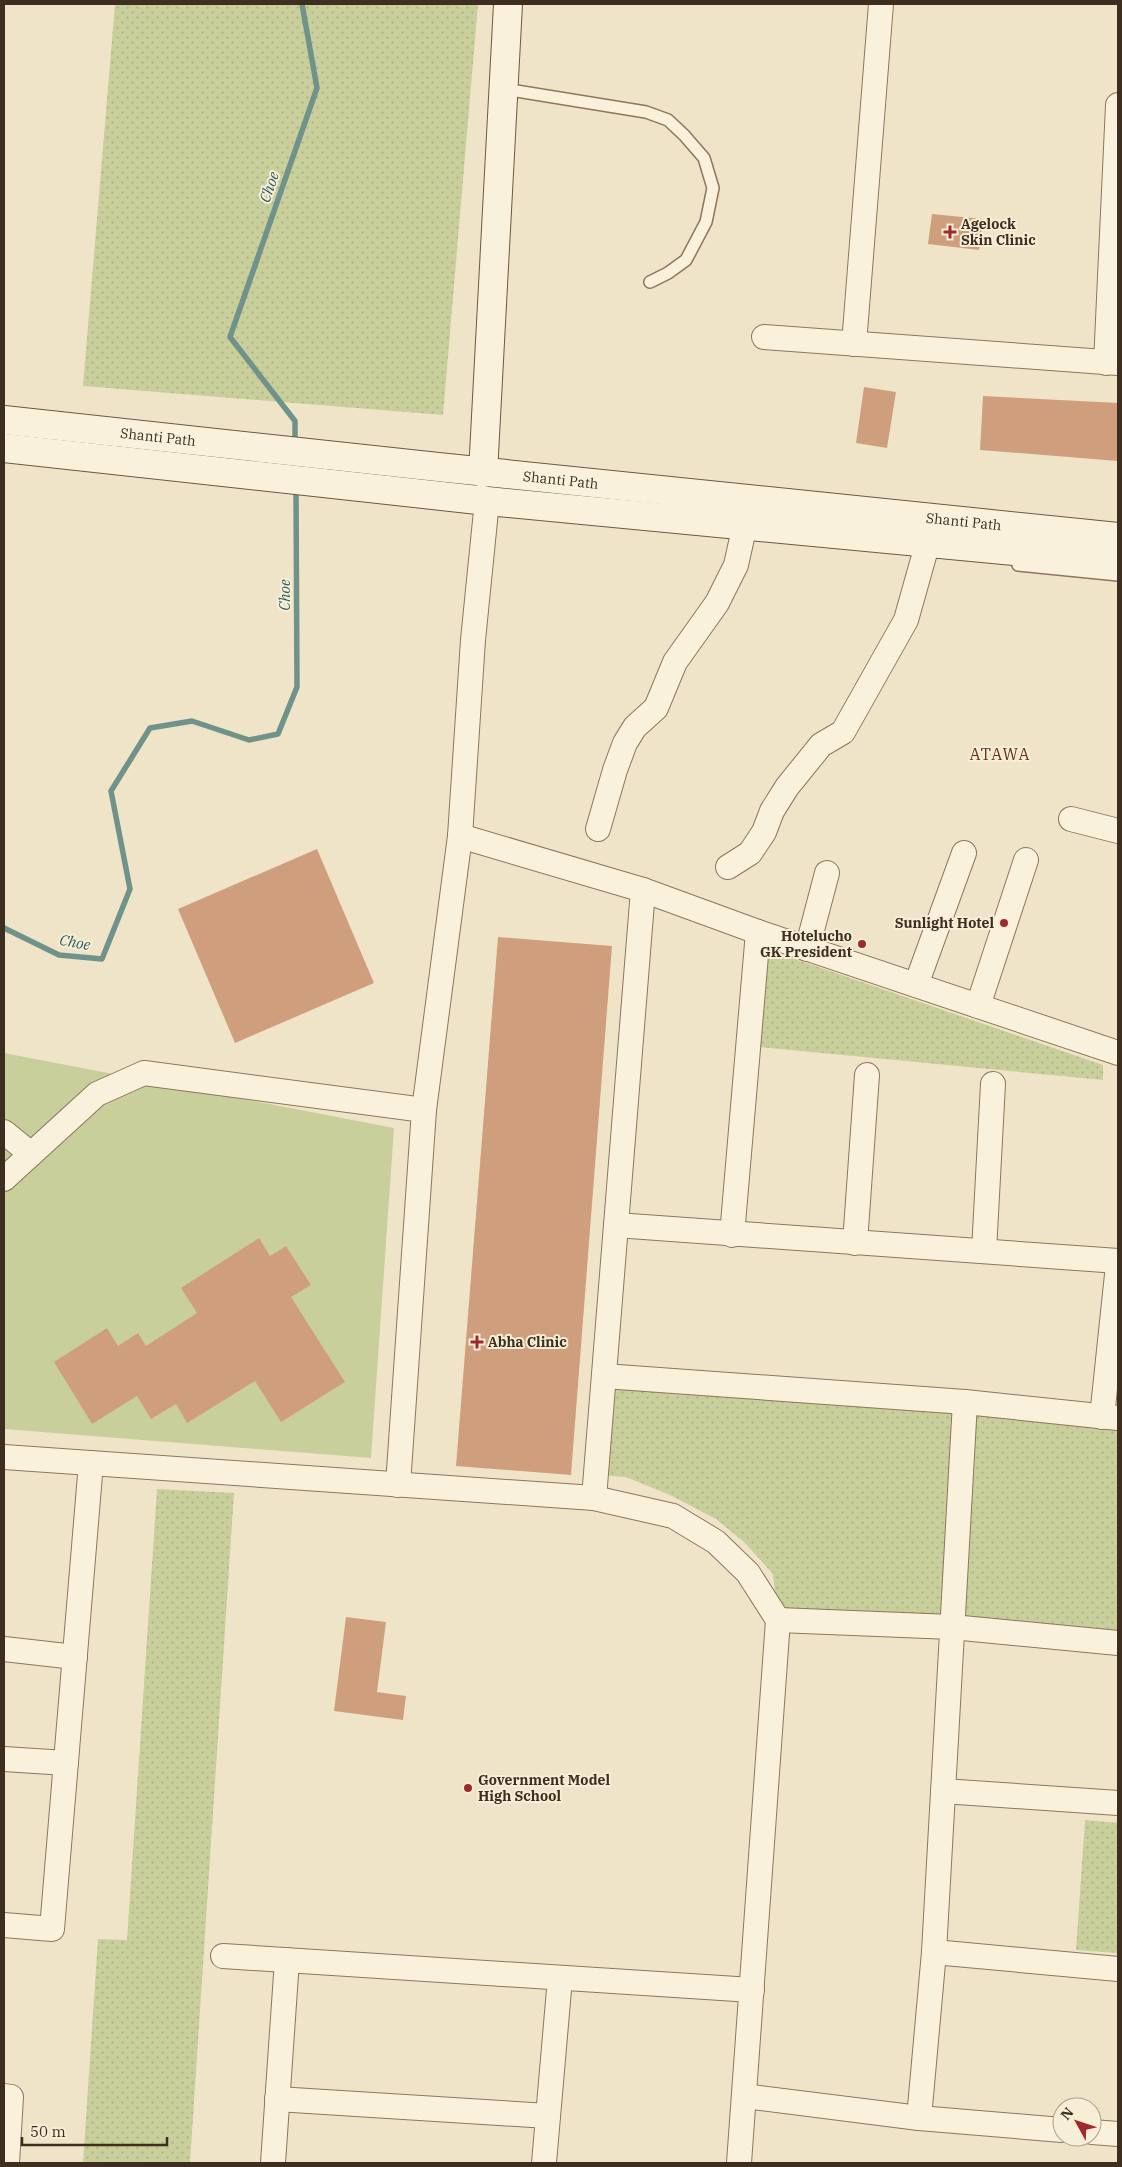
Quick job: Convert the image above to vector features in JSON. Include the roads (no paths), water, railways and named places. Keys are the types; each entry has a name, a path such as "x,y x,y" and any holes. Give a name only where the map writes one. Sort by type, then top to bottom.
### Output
{"main road":[{"path":"483,473 508,4"},
{"name":"Shanti Path","path":"4,420 354,456 483,473 1118,537"},
{"name":"Shanti Path","path":"4,448 487,501 1118,561"}],"street":[{"path":"854,344 881,4"},
{"path":"764,337 1112,363 1118,105"},
{"path":"398,1485 424,1110 460,836 473,640 487,501"},
{"path":"598,829 625,743 636,727 656,708 675,662 717,603 736,565 742,538"},
{"path":"728,867 750,852 764,832 772,812 786,787 821,745 843,732 906,620 924,556"},
{"path":"1071,819 1118,831"},
{"path":"460,836 642,890 807,949 1118,1053"},
{"path":"916,986 964,853"},
{"path":"978,1006 1026,860"},
{"path":"807,949 827,872"},
{"path":"594,1498 642,890"},
{"path":"732,1235 758,932"},
{"path":"4,1179 97,1094 144,1072 424,1110"},
{"path":"855,1243 867,1075"},
{"path":"984,1251 993,1084"},
{"path":"4,1132 31,1154"},
{"path":"604,1376 965,1402 1110,1417 1118,1263 984,1251 732,1235 616,1225"},
{"path":"919,2118 934,1952 965,1402"},
{"path":"4,1457 594,1498 673,1516 716,1542 748,1573 778,1620 740,2163"},
{"path":"4,1925 52,1929 91,1463"},
{"path":"778,1620 952,1628 1118,1642"},
{"path":"4,1649 75,1657"},
{"path":"4,1760 66,1764"},
{"path":"943,1791 1118,1803"},
{"path":"934,1952 1118,1969"},
{"path":"223,1956 752,1990"},
{"path":"273,2163 287,1960"},
{"path":"544,2163 560,1978"},
{"path":"4,2096 11,2096 6,2163"},
{"path":"744,2096 919,2118 1052,2129"},
{"path":"278,2099 548,2116"},
{"path":"1102,2133 1118,2134"}],"lane":[{"path":"503,88 646,112 668,120 704,158 713,188 706,222 686,260 668,273 650,282"},
{"path":"636,515 662,529 671,531"},
{"path":"1002,564 1118,576"}],"waterway":[{"name":"Choe","path":"295,446 295,421 230,337 317,88 302,4"},
{"name":"Choe","path":"4,928 59,955 102,959 130,889 111,791 150,728 192,721 249,740 278,734 297,687 296,488"}],"place":[{"name":"Agelock Skin Clinic","path":"950,232"},
{"name":"Sunlight Hotel","path":"1004,923"},
{"name":"Hotelucho GK President","path":"862,944"},
{"name":"Abha Clinic","path":"477,1342"},
{"name":"Government Model High School","path":"468,1788"}],"district":[{"name":"ATAWA","path":"1000,754"}]}
